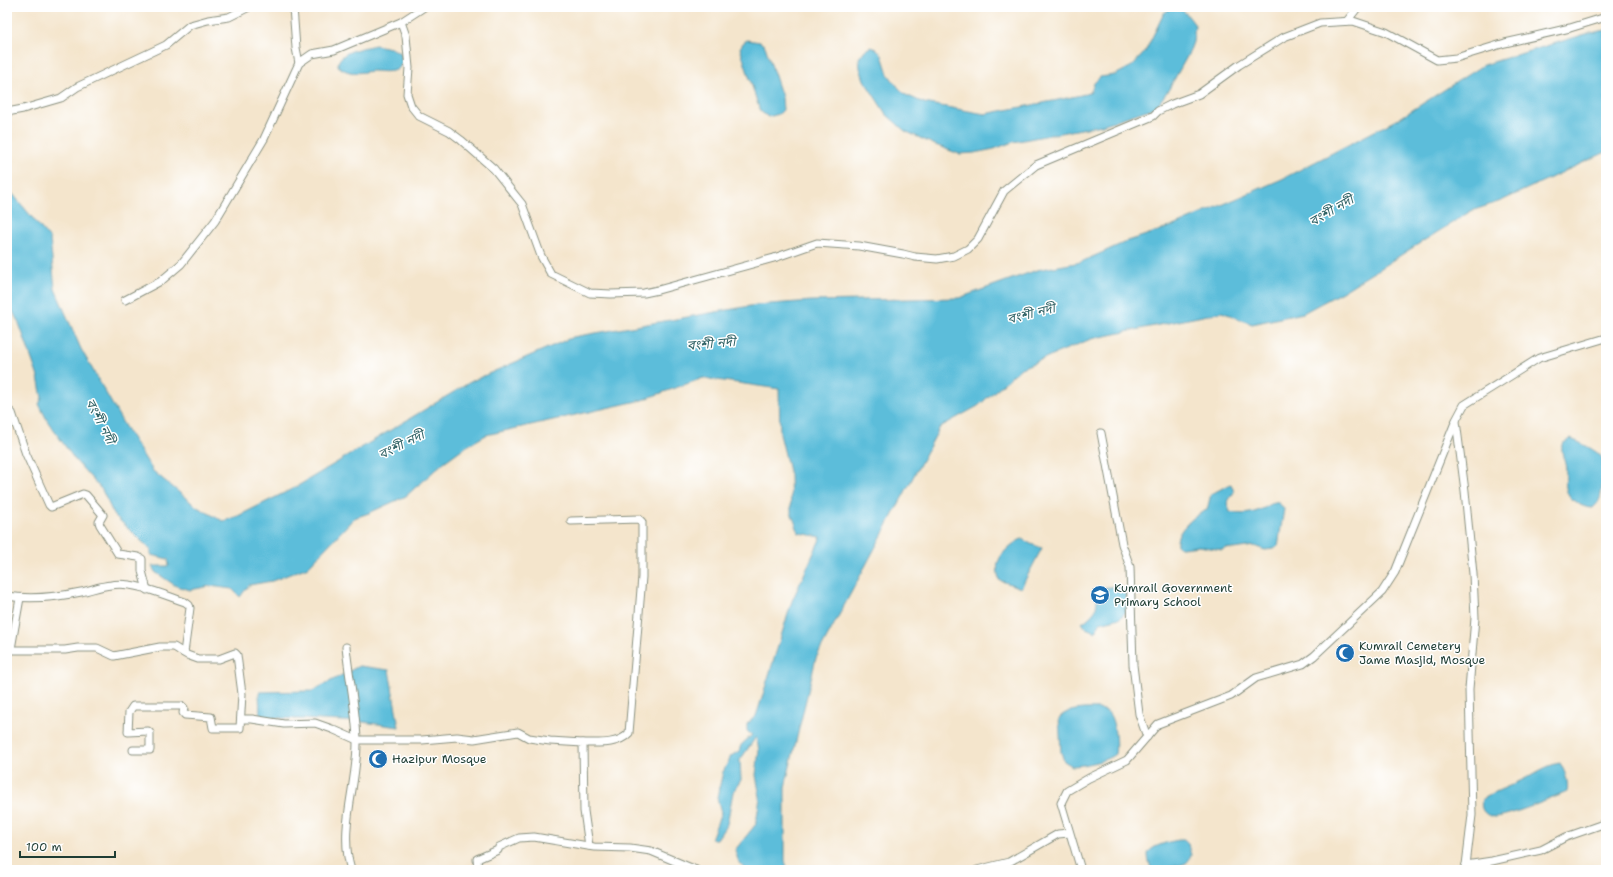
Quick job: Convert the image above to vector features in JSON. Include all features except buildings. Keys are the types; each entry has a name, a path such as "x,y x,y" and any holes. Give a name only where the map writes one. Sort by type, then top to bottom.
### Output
{"street":[{"path":"7,112 61,98 77,87 166,45 190,25 208,20 229,17 249,7"},
{"path":"293,7 296,48 299,63"},
{"path":"125,300 161,281 181,264 215,221 264,139 299,63 312,54 334,50 402,22 424,7"},
{"path":"1346,21 1358,7"},
{"path":"402,22 406,36 410,68 407,94 411,106 419,116 449,131 461,140 494,170 522,204 541,256 551,274 590,293 611,294 644,293 658,290 774,258 817,243 859,246 915,257 934,259 954,256 968,249 978,239 1004,191 1036,165 1153,116 1158,111 1172,104 1199,94 1240,65 1284,38 1320,23 1353,21 1386,32 1437,60 1456,58 1505,43 1570,28 1606,17"},
{"path":"1081,870 1061,803 1066,792 1089,778 1127,760 1158,724 1230,696 1256,678 1302,664 1314,656 1382,592 1395,572 1456,420 1464,405 1539,358 1606,338"},
{"path":"7,409 12,413 26,454 50,506 83,494 86,495 103,515 99,522 100,525 118,554 142,559 142,571 147,590"},
{"path":"1456,420 1473,574 1475,618 1469,689 1472,815 1464,867 1541,850 1566,837 1606,823"},
{"path":"1101,433 1120,538 1130,567 1133,666 1138,714 1147,737"},
{"path":"241,719 252,719 284,724 315,723 357,740 422,740 457,737 474,739 518,732 529,738 583,743 615,741 624,738 629,733 642,577 642,522 639,519 571,521"},
{"path":"7,596 20,598 53,596 81,592 112,584 137,586 185,602 189,605 190,608 184,653"},
{"path":"20,598 9,649 65,650 97,648 114,656 160,647 174,647 198,659 219,659 235,653 237,654 242,694 240,728 214,728 212,727 211,717 185,715 183,713 184,708 182,706 134,706 129,712 128,732 148,731 150,733 150,750 133,750"},
{"path":"346,646 357,740 356,771 350,797 348,834 348,860 351,870"},
{"path":"583,743 584,811 589,846"},
{"path":"977,870 1009,862 1058,834 1069,833"},
{"path":"478,870 477,859 498,850 499,847 519,838 534,837 589,846 630,848 651,851 696,870"}],"water":[{"path":"1173,7 1177,7 1183,11 1195,25 1193,42 1189,53 1169,89 1156,107 1102,125 1013,142 994,149 974,153 959,154 905,131 886,114 864,80 860,68 859,58 865,50 871,47 877,49 882,55 888,74 906,95 924,103 985,114 1058,100 1090,93 1094,83 1100,77 1115,75 1132,66 1145,52 1164,13"},
{"name":"বংশী নদী","path":"1606,30 1606,152 1501,201 1471,211 1342,292 1303,313 1252,324 1222,312 1091,339 1021,368 978,406 940,427 816,658 785,787 785,861 788,870 746,870 738,860 735,850 756,824 760,797 756,775 759,750 756,737 740,760 741,780 733,792 727,824 717,839 711,839 721,813 717,797 723,772 731,756 739,751 741,745 752,735 747,731 747,724 756,716 792,601 821,537 799,533 791,512 790,475 780,434 779,389 703,378 642,400 486,435 462,449 444,462 406,496 369,513 354,518 308,567 272,581 249,585 240,597 232,589 210,586 190,590 176,586 155,572 152,566 169,566 168,559 151,555 151,550 114,515 102,490 75,460 48,422 39,404 42,398 38,377 20,326 7,299 7,187 50,239 55,289 81,349 124,425 153,471 197,507 223,521 238,516 296,487 472,381 573,337 756,305 812,301 959,298 1037,270 1081,262 1128,241 1173,226 1282,179 1400,118 1483,65 1586,34"},
{"path":"747,40 760,42 765,46 782,97 783,110 779,114 768,117 760,111 740,48"},
{"path":"375,45 391,48 401,53 402,63 398,69 384,72 371,71 354,73 346,71 338,66 339,61 346,54 358,49"},
{"path":"1570,439 1592,449 1600,455 1603,460 1601,495 1600,499 1593,508 1580,505 1573,500 1567,492 1566,469 1562,444"},
{"path":"1231,484 1234,492 1227,503 1230,512 1246,514 1258,511 1276,503 1279,503 1284,509 1278,546 1274,549 1265,550 1254,546 1233,549 1226,548 1222,550 1199,546 1182,548 1177,545 1179,534 1187,524 1197,515 1207,510 1211,494"},
{"path":"1022,539 1042,548 1021,588 999,580 997,567 999,560 1005,551"},
{"path":"1120,586 1126,591 1127,611 1120,618 1100,623 1095,632 1086,628 1082,623 1092,615 1096,608 1099,590 1101,588"},
{"path":"359,666 389,670 399,727 363,722 260,717 259,692 312,691"},
{"path":"1083,709 1101,709 1109,714 1115,731 1115,754 1095,763 1072,766 1064,761 1061,752 1059,718 1067,712"},
{"path":"1560,763 1566,777 1567,792 1507,815 1493,817 1483,811 1481,806 1482,799 1545,768"},
{"path":"1184,840 1188,844 1191,855 1187,862 1168,867 1151,868 1148,855 1152,849 1161,844"}],"place":[{"name":"Kumrail Government Primary School","path":"1100,595"},
{"name":"Kumrail Cemetery Jame Masjid, Mosque","path":"1345,653"},
{"name":"Hazipur Mosque","path":"378,759"}]}
